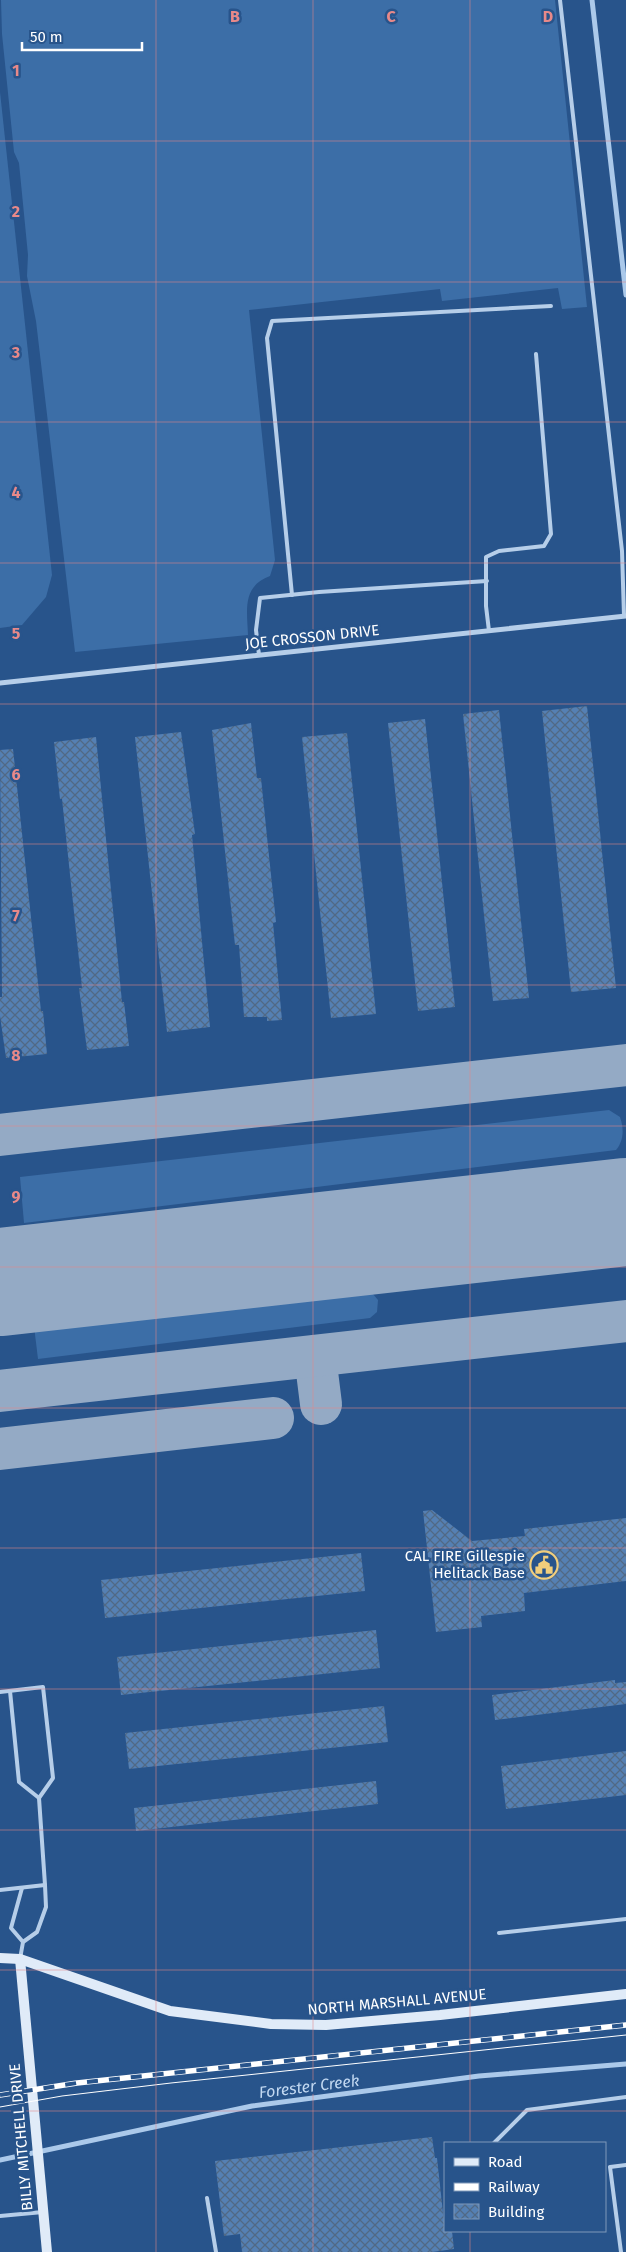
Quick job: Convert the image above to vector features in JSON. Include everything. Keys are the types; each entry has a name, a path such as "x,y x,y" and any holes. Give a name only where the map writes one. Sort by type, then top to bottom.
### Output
{"main road":[{"name":"NORTH MARSHALL AVENUE","path":"0,1958 20,1959 170,2011 271,2024 345,2024 626,1994"},
{"name":"BILLY MITCHELL DRIVE","path":"20,1959 47,2252"}],"street":[{"name":"JOE CROSSON DRIVE","path":"0,683 625,616"}],"lane":[{"path":"560,0 622,551 625,616"},
{"path":"292,595 267,338 272,321 551,306"},
{"path":"489,631 486,606 486,557 499,551 544,546 551,534 536,354"},
{"path":"259,655 256,630 260,598 487,581"},
{"path":"0,1692 43,1687 53,1778 39,1798 46,1907 38,1932 22,1942"},
{"path":"10,1691 19,1782 39,1798"},
{"path":"0,1890 45,1885"},
{"path":"20,1959 22,1942 11,1928 22,1888"},
{"path":"499,1933 626,1919"},
{"path":"495,2142 527,2110 626,2097"},
{"path":"620,2252 610,2167 626,2165"},
{"path":"207,2198 216,2252"},
{"path":"0,2216 43,2212"}],"shaded area":[{"path":"1,0 555,0 587,307 562,309 558,288 442,301 440,289 249,310 275,560 270,576 261,580 250,592 247,608 248,635 75,652 36,321 27,276 28,255 19,163 14,152 2,34"},
{"path":"0,92 52,575 46,597 22,625 0,628"},
{"path":"609,1110 620,1117 622,1126 622,1138 616,1150 24,1223 20,1177"},
{"path":"358,1291 373,1294 378,1300 377,1312 370,1318 38,1359 34,1326"}],"building":[{"path":"587,706 616,988 571,992 542,711"},
{"path":"499,710 529,998 493,1001 463,714"},
{"path":"425,719 455,1007 418,1011 388,723"},
{"path":"251,723 257,778 261,778 276,922 273,923 282,1020 267,1021 267,1017 244,1017 239,945 235,945 212,730"},
{"path":"181,732 195,834 192,835 210,1027 167,1032 135,737"},
{"path":"347,733 376,1014 331,1018 302,737"},
{"path":"96,737 122,1002 124,1002 129,1046 87,1050 79,988 82,988 62,799 60,799 54,742"},
{"path":"13,749 47,1054 6,1058 0,1016 0,997 2,997 0,750"},
{"path":"432,1510 472,1541 525,1536 524,1529 626,1518 626,1581 524,1593 525,1611 481,1616 482,1627 436,1632 423,1511"},
{"path":"361,1553 365,1591 105,1618 101,1580"},
{"path":"376,1630 380,1668 121,1695 117,1657"},
{"path":"615,1680 615,1683 626,1682 626,1704 495,1720 492,1695"},
{"path":"384,1706 388,1742 129,1769 125,1733"},
{"path":"626,1751 626,1795 506,1809 501,1766"},
{"path":"376,1781 378,1804 136,1831 134,1808"},
{"path":"432,2137 435,2158 437,2158 444,2232 452,2232 454,2249 432,2252 242,2252 240,2234 224,2236 215,2161"}],"waterway":[{"path":"592,0 626,295"},
{"name":"Forester Creek","path":"0,2160 252,2106 479,2076 626,2064"}],"taxiway":[{"path":"0,1135 626,1065"},
{"path":"0,1391 626,1321"},
{"path":"315,1356 321,1404"},
{"path":"0,1449 273,1418"}],"runway":[{"path":"0,1282 626,1212"}],"tram line":[{"path":"0,2107 62,2096 171,2083 626,2035"}],"railway":[{"path":"0,2095 77,2083 626,2025"}],"place":[{"name":"CAL FIRE Gillespie Helitack Base","path":"544,1565"}]}
